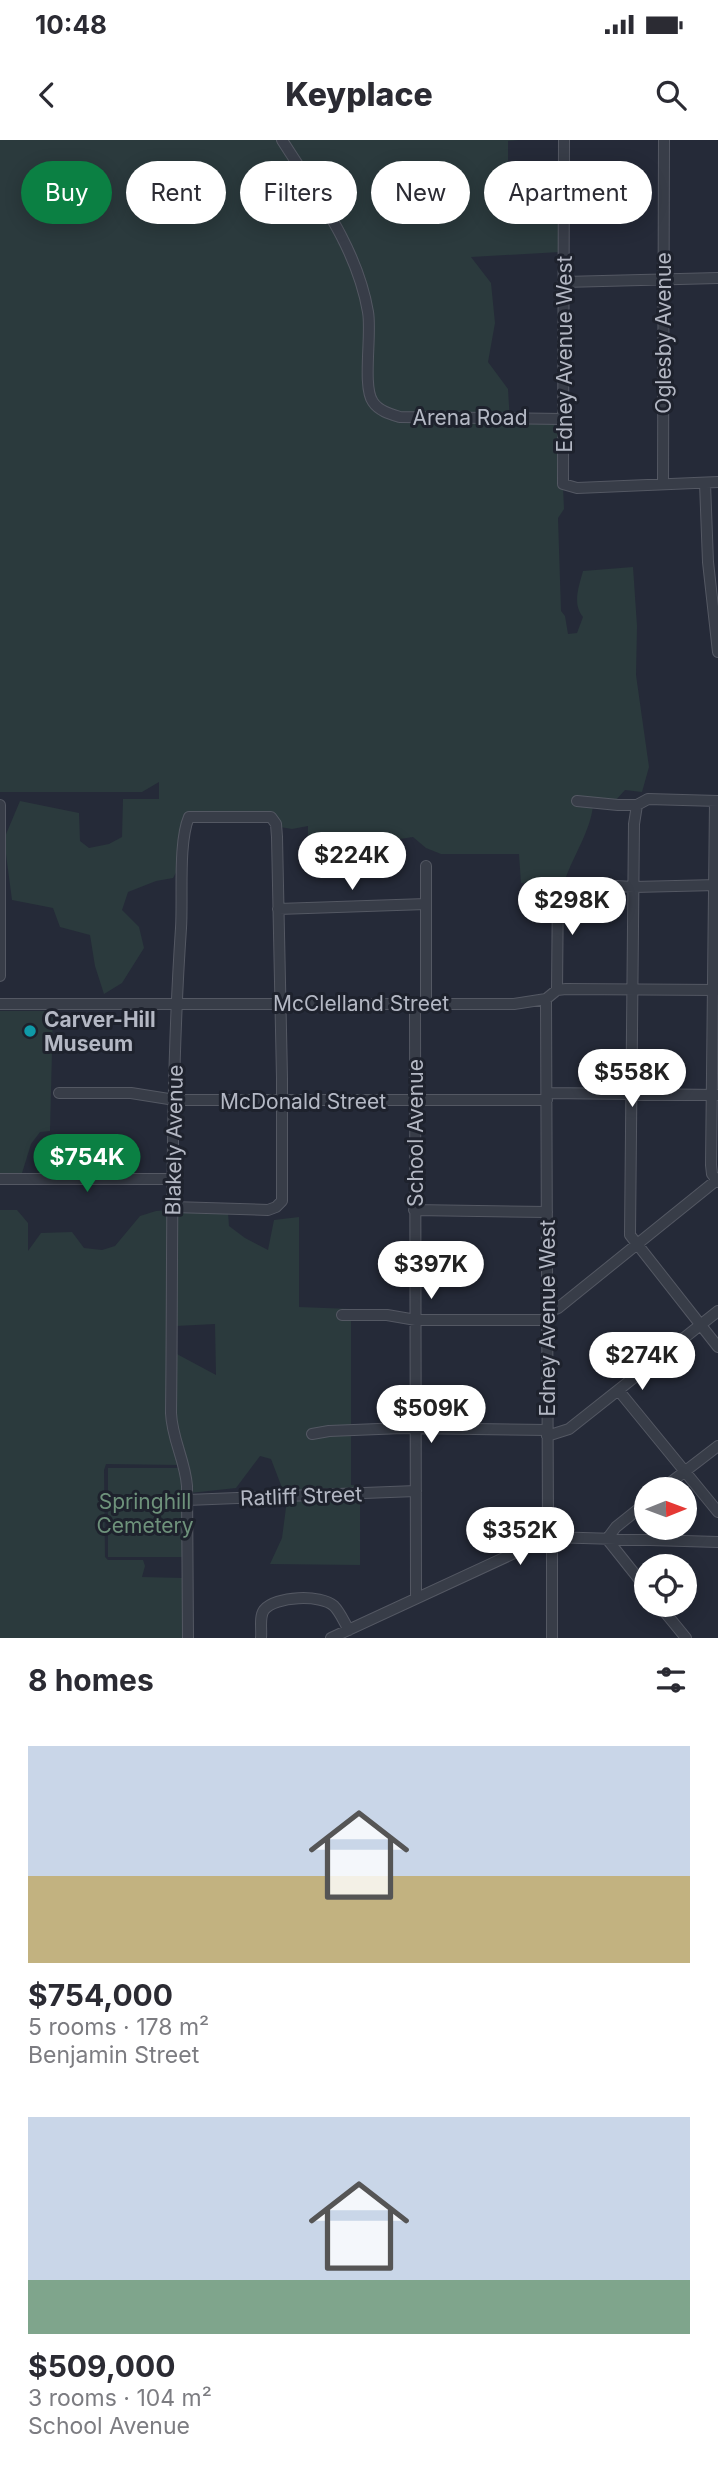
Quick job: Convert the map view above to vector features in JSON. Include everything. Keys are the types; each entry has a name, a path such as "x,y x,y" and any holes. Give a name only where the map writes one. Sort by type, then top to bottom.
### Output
{"street":[{"name":"Arena Road","path":"282,140 346,243 357,269 370,323 368,384 373,402 385,412 400,417 564,419"},
{"name":"Edney Avenue West","path":"564,140 563,484 577,488 663,484"},
{"name":"Oglesby Avenue","path":"663,484 664,140"},
{"path":"565,282 718,278"},
{"path":"705,482 708,562 718,652"},
{"path":"663,484 718,482"},
{"path":"342,1315 387,1315 416,1320 547,1316 718,1180 712,1174 711,1165 715,1095 716,801 648,799 637,805 577,801"},
{"path":"0,805 0,976"},
{"path":"637,805 634,824 630,1235 718,1347"},
{"name":"Blakely Avenue","path":"188,1638 186,1469 173,1436 171,1413 176,1004 183,858 189,817 274,819 278,909"},
{"name":"School Avenue","path":"416,1598 415,1101 426,866"},
{"path":"556,990 558,883 634,887 716,885"},
{"path":"173,1206 268,1210 276,1208 282,1198 278,909 426,904"},
{"path":"546,999 556,990 715,990"},
{"name":"Edney Avenue West","path":"546,999 547,1433 549,1537 552,1550 552,1638"},
{"name":"McClelland Street","path":"0,1004 514,1004 546,999"},
{"name":"McDonald Street","path":"59,1093 131,1093 175,1100 282,1101 415,1101 630,1093 715,1095"},
{"path":"0,1179 174,1179"},
{"path":"414,1210 548,1212"},
{"path":"312,1434 341,1430 547,1433 569,1429 718,1311"},
{"path":"620,1391 718,1512"},
{"path":"678,1477 718,1446"},
{"name":"Ratliff Street","path":"187,1500 416,1491"},
{"path":"607,1539 616,1527 634,1513"},
{"path":"331,1638 549,1537 718,1542"},
{"path":"607,1539 634,1573"},
{"path":"261,1638 262,1615 265,1609 273,1604 298,1598 326,1601 336,1608 349,1630"},
{"path":"669,1617 686,1638"}],"green space":[{"path":"0,140 519,140 508,141 508,161 484,161 484,224 559,224 560,252 471,257 491,283 495,323 488,362 508,389 510,422 553,422 560,440 558,485 563,488 564,509 558,518 561,611 565,616 568,634 577,633 583,617 577,601 583,571 633,567 637,626 636,675 649,767 642,792 625,790 615,801 574,798 573,804 593,806 565,880 521,883 519,854 441,854 426,848 413,837 329,850 308,843 308,826 292,829 280,827 279,822 189,814 179,867 173,878 156,881 128,892 122,910 139,927 144,948 122,983 104,994 95,966 90,935 60,927 53,908 12,900 4,839 20,801 79,813 80,841 89,848 109,844 122,837 123,799 159,799 159,782 142,792 0,792"},
{"path":"0,1011 53,1011 50,1131 40,1132 31,1144 22,1173 0,1174"},
{"path":"0,1210 17,1210 28,1223 28,1251 41,1233 72,1232 84,1248 102,1250 115,1246 140,1216 170,1210 168,1423 181,1465 106,1464 105,1557 108,1560 143,1560 145,1566 142,1577 184,1578 183,1638 0,1638"},
{"path":"177,1210 228,1212 229,1226 268,1250 274,1220 299,1217 299,1307 351,1309 351,1312 339,1312 338,1318 351,1318 351,1485 360,1486 360,1491 284,1493 271,1459 260,1456 236,1488 190,1493 189,1468 175,1423 175,1353 216,1375 215,1324 176,1326"},
{"name":"Springhill Cemetery","path":"108,1468 183,1468 182,1557 108,1557"},
{"path":"360,1498 360,1565 270,1564 282,1538 287,1500"}],"place":[{"name":"Carver-Hill Museum","path":"30,1031"}]}
